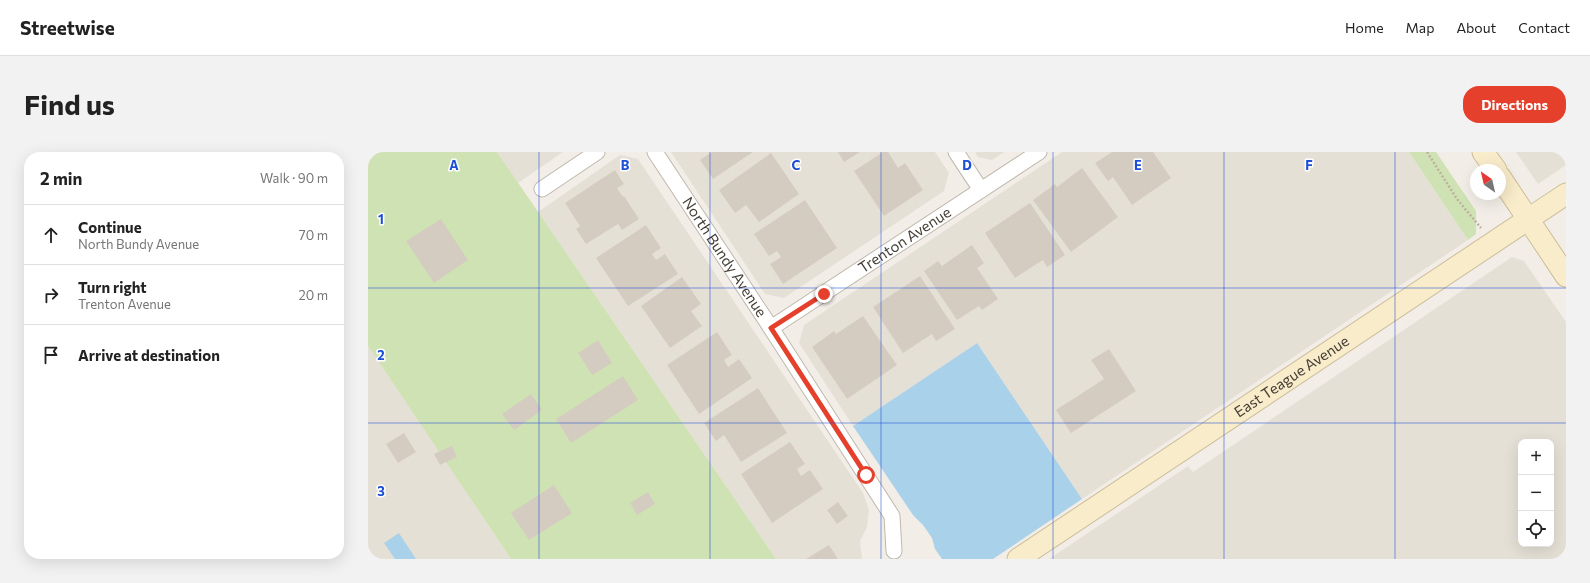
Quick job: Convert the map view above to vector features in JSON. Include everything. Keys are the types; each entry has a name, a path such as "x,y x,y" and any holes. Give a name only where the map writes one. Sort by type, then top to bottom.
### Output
{"street":[{"path":"542,189 597,152"},
{"name":"North Bundy Avenue","path":"655,152 892,516 894,551"},
{"path":"956,152 981,190"},
{"name":"Trenton Avenue","path":"771,328 1038,152"},
{"path":"1483,152 1492,164"},
{"path":"1506,186 1566,276"},
{"name":"East Teague Avenue","path":"1018,559 1566,194"}],"path":[{"path":"1427,152 1457,199 1492,243"}],"shaded area":[{"path":"497,152 563,152 518,183"},
{"path":"671,152 935,152 949,173 944,191 784,298 765,294"},
{"path":"975,152 1004,152 992,160 978,157"},
{"path":"1062,152 1409,152 1468,240 1082,499 977,343 853,426 799,343 804,325"},
{"path":"1516,152 1566,152 1566,165 1538,184"},
{"path":"620,155 638,159 863,493 869,510 867,527 860,541 862,559 776,559 538,212"},
{"path":"1512,257 1524,261 1566,322 1566,559 1049,559 1188,466 1193,472"},
{"path":"368,346 418,420 511,559 368,559"}],"green space":[{"path":"368,152 497,152 776,559 511,559 368,346"},
{"path":"1409,152 1436,152 1476,211 1476,234 1468,240"}],"water":[{"path":"977,343 1082,499 993,559 942,559 935,549 932,538 923,525 913,515 853,426"},
{"path":"399,533 416,559 395,559 384,543"}],"building":[{"path":"712,152 753,152 713,179 700,160"},
{"path":"838,152 860,152 844,162"},
{"path":"883,152 888,152 898,168 905,163 923,190 884,216 854,171"},
{"path":"1112,152 1153,152 1171,178 1132,205 1113,177 1108,181 1095,163"},
{"path":"771,153 799,194 759,222 746,205 735,213 719,190"},
{"path":"1082,168 1118,217 1071,252 1033,200 1055,184 1057,187"},
{"path":"615,170 624,184 617,188 639,219 622,230 618,224 586,244 576,229 580,226 565,203"},
{"path":"805,200 837,248 783,284 770,264 781,257 777,251 769,256 754,234"},
{"path":"1030,203 1065,255 1047,267 1043,260 1015,278 985,233"},
{"path":"441,219 468,260 434,283 406,241"},
{"path":"646,225 661,248 652,254 656,260 665,254 678,274 628,306 596,258"},
{"path":"972,245 984,263 977,268 998,299 982,310 979,306 957,320 924,271 938,261 942,266"},
{"path":"920,276 955,329 936,341 932,334 903,353 873,307"},
{"path":"682,277 701,304 691,311 702,326 670,348 641,306"},
{"path":"863,316 897,365 847,399 812,347 834,331 836,334"},
{"path":"717,332 732,355 724,360 728,367 739,359 752,378 699,414 667,365"},
{"path":"598,340 612,363 592,375 578,353"},
{"path":"1109,349 1136,391 1071,433 1056,410 1104,379 1091,360"},
{"path":"623,376 638,400 571,443 556,419"},
{"path":"758,388 787,433 741,462 724,435 716,441 704,423"},
{"path":"531,394 542,410 514,430 502,414"},
{"path":"404,433 416,452 398,463 386,444"},
{"path":"790,442 805,464 797,469 801,476 810,470 823,489 772,523 741,474"},
{"path":"452,446 457,457 440,465 434,454"},
{"path":"554,485 572,513 529,540 511,513"},
{"path":"648,492 655,504 637,515 630,503"},
{"path":"838,502 848,516 837,524 827,510"},
{"path":"829,545 838,559 806,559"}],"route":[{"path":"824,294 771,328 866,475"}]}
